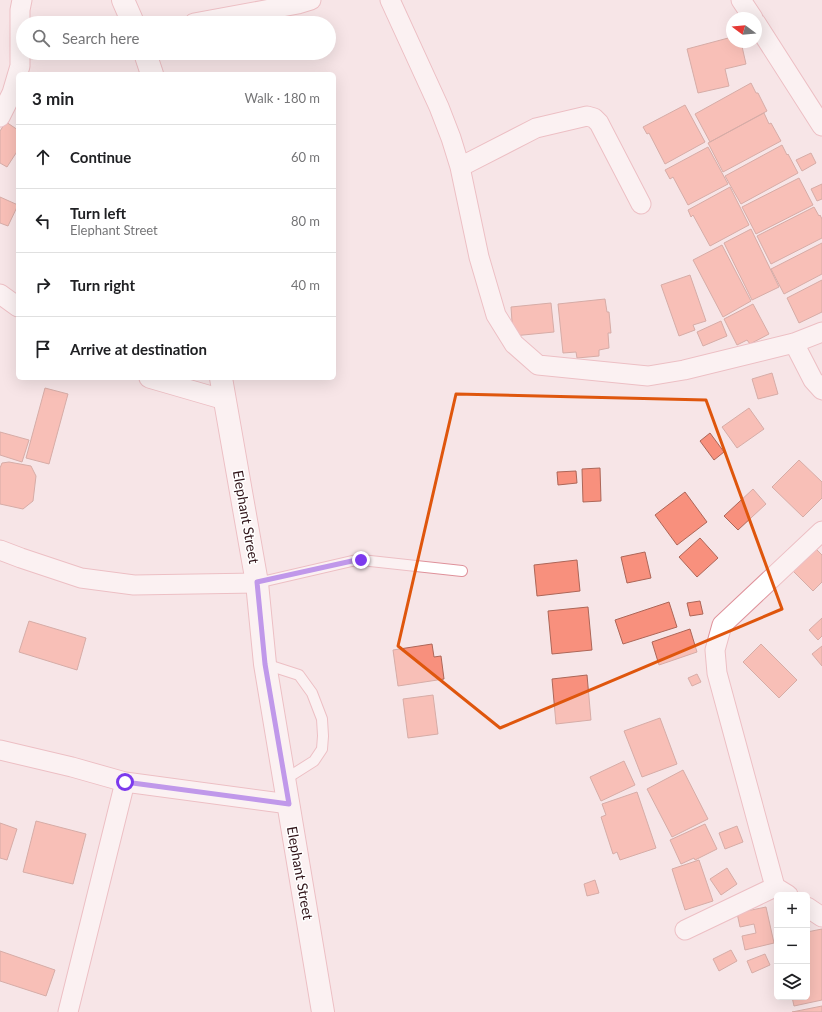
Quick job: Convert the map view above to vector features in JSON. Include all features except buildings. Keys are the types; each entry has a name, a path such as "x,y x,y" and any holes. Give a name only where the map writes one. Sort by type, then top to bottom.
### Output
{"main road":[{"path":"123,0 130,16"},
{"path":"147,60 151,72"},
{"name":"Elephant Street","path":"221,380 257,582 265,664 323,1012"}],"street":[{"path":"20,16 22,0"},
{"path":"232,16 298,4 311,0"},
{"path":"390,0 439,107 451,138 460,167 479,257 496,315 514,344 538,365 648,376 684,370 794,343 822,332"},
{"path":"742,0 749,12"},
{"path":"762,32 822,126"},
{"path":"18,72 20,60"},
{"path":"0,117 12,93 16,80"},
{"path":"460,167 536,128 587,116 594,118 599,123 641,204"},
{"path":"0,294 16,306"},
{"path":"794,343 813,380 822,390"},
{"path":"156,380 225,400"},
{"path":"685,930 781,891 717,673 715,650 722,625 822,531"},
{"path":"0,550 81,578 134,585 257,582"},
{"path":"0,750 72,767 125,782 289,804"},
{"path":"68,1012 125,782"},
{"path":"810,909 822,917"}],"lane":[{"path":"257,582 361,560 462,571"},
{"path":"265,664 299,675 312,693 322,719 322,749 314,761 284,780"}],"highlighted area":[{"path":"456,394 706,400 782,609 500,728 398,646"}],"route":[{"path":"125,782 289,804 265,664 257,582 361,560"}]}
